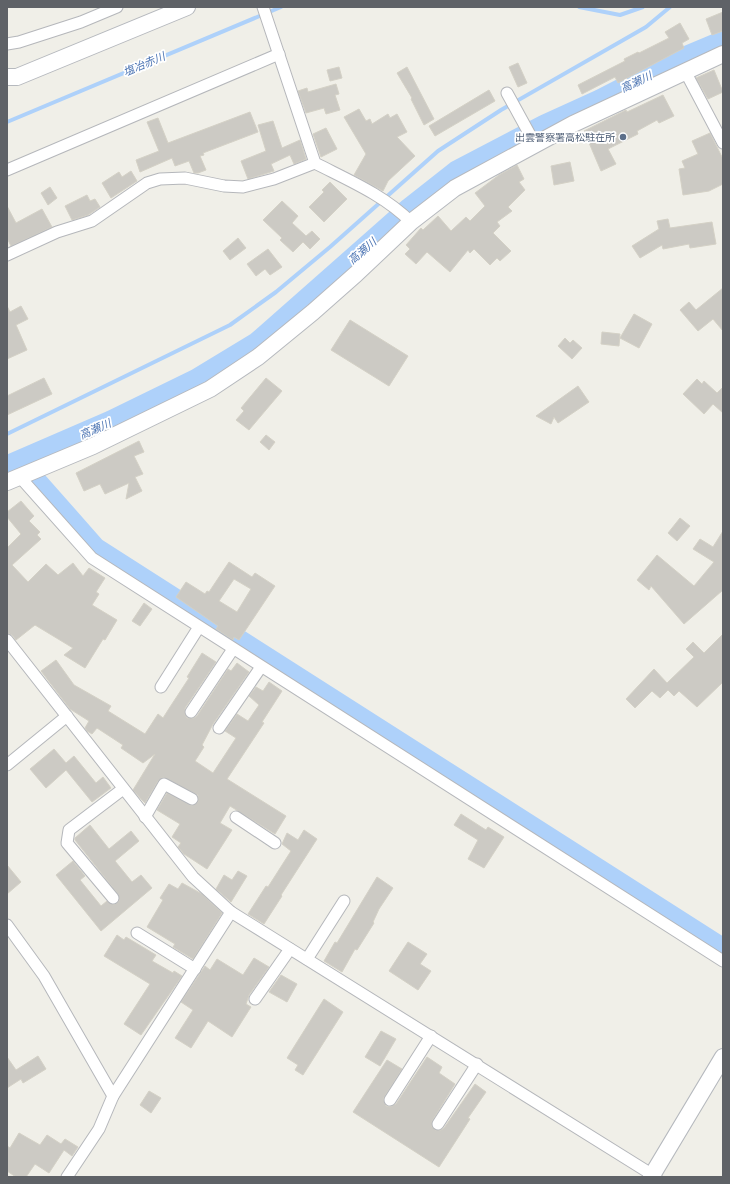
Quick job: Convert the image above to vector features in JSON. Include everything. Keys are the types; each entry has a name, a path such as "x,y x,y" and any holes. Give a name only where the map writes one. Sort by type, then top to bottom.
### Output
{"street":[{"path":"7,44 19,42 81,22 117,7"},
{"path":"7,77 17,77 162,11 187,7"},
{"path":"263,7 315,162 378,195 398,209 410,222"},
{"path":"7,170 279,54"},
{"path":"723,54 573,124 455,188 410,222 314,312 258,357 216,385 135,426 13,479 92,558 723,961"},
{"path":"685,71 723,143"},
{"path":"507,93 535,144"},
{"path":"7,255 57,232 92,221 146,183 160,179 185,178 224,186 243,187 274,179 315,162"},
{"path":"161,687 199,627"},
{"path":"7,640 193,877 231,912 477,1064 653,1176 723,1057"},
{"path":"192,712 233,649"},
{"path":"220,728 261,666"},
{"path":"7,765 67,716"},
{"path":"145,817 164,784 192,799"},
{"path":"113,898 67,843 69,830 123,789"},
{"path":"236,818 275,843"},
{"path":"307,959 344,901"},
{"path":"67,1177 99,1129 113,1096 231,912"},
{"path":"7,925 44,976 113,1096"},
{"path":"137,933 195,969"},
{"path":"255,999 290,948"},
{"path":"390,1100 431,1036"},
{"path":"438,1124 477,1064"}],"building":[{"path":"723,12 723,31 712,35 706,19"},
{"path":"680,23 689,39 682,43 684,48 618,83 615,77 582,94 578,85 625,61 624,59 669,38 665,32"},
{"path":"518,63 527,83 518,87 509,67"},
{"path":"339,67 342,78 330,81 327,70"},
{"path":"407,67 434,119 424,125 411,99 412,98 397,73"},
{"path":"714,70 723,92 708,99 696,78"},
{"path":"336,84 339,94 335,95 340,110 326,114 324,108 306,113 298,91 307,88 308,92"},
{"path":"489,90 495,101 435,136 429,126"},
{"path":"663,95 674,116 659,123 657,120 637,131 638,134 608,149 616,164 601,171 584,131 626,110 627,112"},
{"path":"359,109 366,121 370,119 372,124 388,114 390,118 397,114 407,132 397,137 415,156 388,181 383,191 354,175 366,154 344,117"},
{"path":"250,112 258,132 203,153 204,155 200,156 206,170 194,173 189,161 175,166 172,158 140,172 136,160 159,151 147,122 158,118 168,143"},
{"path":"273,121 282,148 300,140 306,159 294,164 290,155 271,164 274,171 248,179 241,161 266,151 258,125"},
{"path":"326,128 337,149 321,157 313,134"},
{"path":"710,133 723,159 723,184 709,191 683,195 679,169 685,168 682,161 698,154 692,141"},
{"path":"570,162 574,181 554,185 551,166"},
{"path":"517,165 524,179 519,182 525,190 508,207 512,211 497,222 500,226 493,233 511,251 500,261 497,258 490,265 474,249 470,253 468,250 450,272 427,252 416,264 405,254 410,249 406,245 421,228 423,230 438,216 451,231 466,217 470,221 485,206 475,193 499,175"},
{"path":"131,171 137,181 111,198 102,183 119,172 122,177"},
{"path":"330,182 347,199 324,222 309,207 324,192 322,190"},
{"path":"50,187 57,198 48,205 41,193"},
{"path":"87,195 90,201 95,199 100,207 88,215 72,220 65,206"},
{"path":"282,201 298,216 292,223 306,236 312,231 320,239 310,249 303,242 293,252 280,240 282,238 263,220"},
{"path":"7,206 16,223 42,209 52,227 11,246 7,238"},
{"path":"668,219 670,228 712,222 716,244 690,248 689,244 663,249 662,245 640,258 632,246 659,229 657,221"},
{"path":"238,238 246,248 230,260 223,251"},
{"path":"268,249 282,267 270,275 265,269 256,276 247,264"},
{"path":"723,288 723,331 713,319 698,331 680,310 689,302 696,310"},
{"path":"7,306 10,312 21,306 28,319 16,325 27,350 7,359"},
{"path":"634,314 652,324 639,348 620,338"},
{"path":"350,320 408,356 389,386 331,350"},
{"path":"602,332 620,334 619,346 601,344"},
{"path":"565,338 570,343 573,340 582,348 572,359 558,346"},
{"path":"44,378 52,394 7,415 7,396"},
{"path":"266,378 282,391 249,430 236,420 244,411 241,408"},
{"path":"697,379 702,384 704,381 717,393 723,387 723,413 713,404 704,414 683,394"},
{"path":"578,386 589,402 558,423 554,417 551,424 536,416"},
{"path":"266,435 275,442 269,450 260,442"},
{"path":"139,441 144,452 134,456 143,474 135,477 142,491 126,499 129,483 105,494 100,484 84,491 76,473"},
{"path":"21,501 34,516 29,521 40,532 37,535 41,539 12,565 28,582 46,564 58,575 73,563 83,576 89,568 105,578 96,592 99,594 92,605 117,620 85,668 64,655 73,648 35,625 16,640 12,635 7,633 7,548 21,534 7,517 7,512"},
{"path":"680,518 690,526 677,541 668,533"},
{"path":"723,531 723,590 684,624 651,586 649,590 637,580 657,555 694,586 714,562 693,549 700,539 713,547"},
{"path":"229,562 252,577 255,573 275,586 239,640 234,637 233,640 216,629 218,626 176,597 186,582 205,594 207,591 209,592","holes":["234,579 251,589 237,612 219,601"]},
{"path":"144,603 152,609 140,626 132,621"},
{"path":"723,634 723,682 697,707 679,691 674,696 668,690 660,698 652,691 635,708 626,699 654,669 667,683 694,657 686,649 693,642 704,653"},
{"path":"202,653 216,662 185,708 185,715 187,718 194,718 197,716 228,669 231,671 237,663 249,672 213,724 202,745 204,747 195,761 213,773 236,738 225,731 237,714 248,721 259,705 249,696 256,687 263,691 269,682 282,691 262,722 264,723 227,779 286,816 275,834 230,806 220,823 232,830 207,869 184,854 178,847 181,843 172,837 180,824 157,810 167,793 192,806 198,802 198,795 163,777 158,781 145,803 133,790 155,754 143,763 121,748 123,745 97,728 92,734 87,731 85,728 89,721 70,709 41,671 56,660 74,685 111,706 108,711 145,734 158,714 163,718 189,678 187,677"},
{"path":"54,749 66,763 74,756 96,783 103,777 111,788 92,802 66,770 46,788 30,769"},
{"path":"461,814 486,830 488,827 504,837 484,868 468,859 478,840 454,825"},
{"path":"90,825 109,849 131,831 139,841 115,861 132,882 141,875 152,888 101,931 56,875 73,861 85,876 80,880 101,906 107,901 114,905 119,901 118,894 75,840 75,838"},
{"path":"304,830 317,839 264,924 248,914 266,886 268,887 291,851 282,844 287,833 298,840"},
{"path":"7,865 21,882 7,894"},
{"path":"238,871 247,876 231,902 216,889 224,875 232,880"},
{"path":"377,877 393,888 379,909 373,922 374,923 357,950 355,949 342,972 324,961 335,942 337,943"},
{"path":"182,883 202,894 222,913 193,959 173,947 175,944 147,927 163,900 160,898 169,884 178,889"},
{"path":"117,935 124,940 126,937 156,955 152,961 173,973 174,971 182,976 141,1035 124,1024 150,984 104,956"},
{"path":"408,942 427,954 420,964 431,971 418,990 389,971"},
{"path":"254,958 269,967 249,995 246,1004 251,1007 232,1037 208,1021 191,1048 175,1038 193,1010 181,1002 205,966 210,970 217,959 243,975"},
{"path":"281,975 297,984 287,1002 269,992"},
{"path":"324,999 343,1012 303,1075 295,1070 298,1065 287,1058"},
{"path":"381,1031 396,1039 380,1066 365,1057"},
{"path":"38,1056 46,1069 23,1083 21,1079 7,1088 7,1057 16,1070"},
{"path":"427,1057 442,1067 439,1073 455,1084 432,1121 432,1127 435,1130 441,1130 444,1128 475,1084 486,1092 468,1118 470,1119 439,1167 353,1112 387,1060 402,1069 383,1099 386,1106 390,1107 396,1104"},
{"path":"149,1091 161,1098 151,1113 140,1105"},
{"path":"19,1133 40,1145 47,1135 61,1144 65,1139 78,1147 72,1156 64,1150 49,1173 35,1164 26,1177 16,1177 7,1171 7,1146 10,1148"}],"waterway":[{"name":"塩冶赤川","path":"7,122 281,7"},
{"name":"塩冶赤川","path":"579,7 620,15 643,7"},
{"path":"7,434 230,325 276,292 330,247 438,151 501,110 646,27 670,7"},
{"name":"高瀬川","path":"7,467 111,422 197,380 258,343 410,209 457,172 545,126 600,101 680,60 723,42"},
{"path":"20,464 95,549 723,950"}],"place":[{"name":"出雲警察署高松駐在所","path":"623,137"}]}
